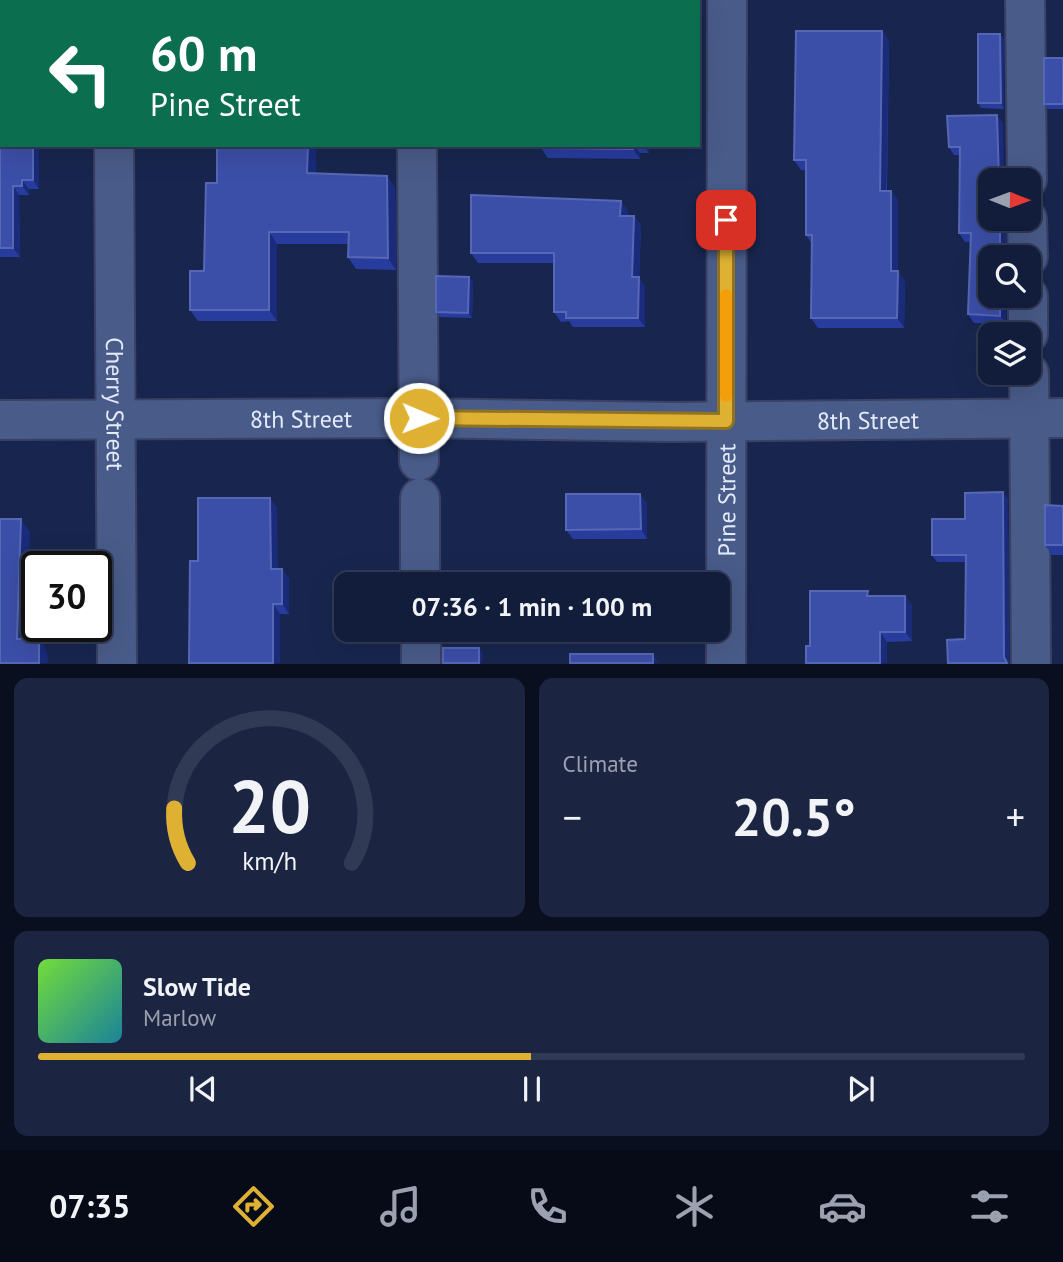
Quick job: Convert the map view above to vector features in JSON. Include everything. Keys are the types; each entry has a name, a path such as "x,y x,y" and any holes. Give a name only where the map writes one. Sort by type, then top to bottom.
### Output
{"street":[{"name":"Pine Street","path":"726,663 727,0"},
{"path":"1025,0 1027,168"},
{"name":"Cherry Street","path":"114,147 117,663"},
{"path":"417,147 420,572"},
{"path":"1031,663 1046,419 1033,385"},
{"name":"8th Street","path":"0,420 1046,419"},
{"path":"421,642 421,663"}],"building":[{"path":"796,31 882,31 880,191 891,191 891,271 898,271 897,318 811,318 812,235 806,235 806,160 794,160"},
{"path":"978,34 1000,34 1001,103 978,103"},
{"path":"1044,58 1063,58 1063,104 1044,104"},
{"path":"997,115 999,168 978,168 978,231 1000,231 1000,245 978,245 978,308 1000,308 1000,316 968,314 971,233 959,233 960,147 949,147 947,116"},
{"path":"0,147 33,147 33,180 22,180 22,186 13,186 13,248 0,248"},
{"path":"217,147 308,147 307,173 387,176 388,258 348,257 349,232 269,232 269,310 190,310 190,271 204,271 206,183 217,183"},
{"path":"633,147 633,149 541,148"},
{"path":"471,195 621,201 620,216 634,216 632,277 639,277 638,318 566,318 566,312 554,312 554,253 471,253"},
{"path":"436,276 469,277 468,313 436,312"},
{"path":"1003,492 1004,657 1007,663 948,663 947,640 965,639 966,555 932,555 932,519 965,519 965,493"},
{"path":"566,494 640,494 641,529 566,530"},
{"path":"198,498 270,498 271,569 282,569 282,604 273,604 273,663 189,663 190,561 198,561"},
{"path":"1045,505 1063,506 1063,545 1045,545"},
{"path":"0,519 21,519 17,639 21,639 21,642 39,642 39,663 0,663"},
{"path":"810,591 868,591 867,596 905,596 905,632 880,632 880,663 806,663 806,646 810,646"},
{"path":"443,648 479,648 479,663 443,663"},
{"path":"570,654 653,654 653,663 570,663"}],"slow traffic":[{"path":"726,295 726,396"}],"route":[{"path":"419,418 726,421 726,220"}]}
